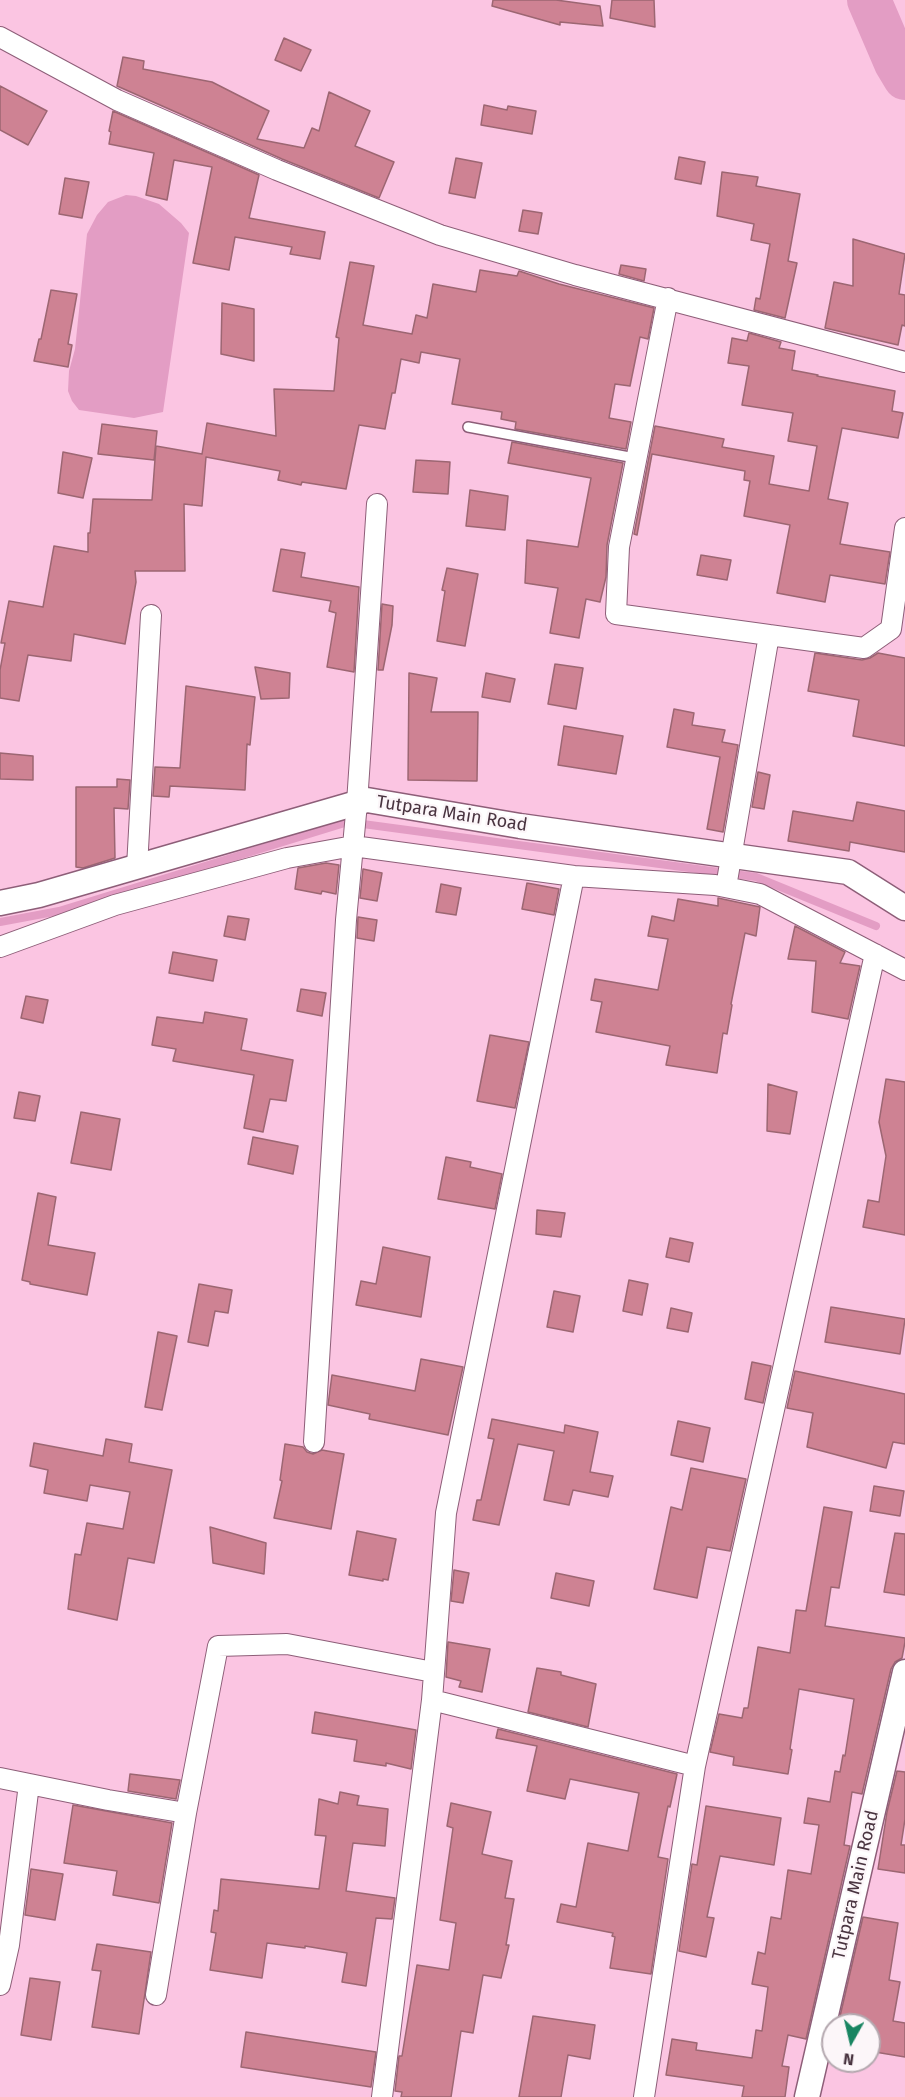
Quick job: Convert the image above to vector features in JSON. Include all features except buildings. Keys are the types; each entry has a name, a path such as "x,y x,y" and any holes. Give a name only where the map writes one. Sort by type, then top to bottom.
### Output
{"street":[{"path":"0,37 117,100 277,170 440,235 575,275 905,362"},
{"path":"668,298 619,548 616,614 864,648 891,629 905,528"},
{"path":"314,1442 346,920 355,824 377,504"},
{"path":"137,867 151,615"},
{"path":"726,887 769,635"},
{"name":"Tutpara Main Road","path":"0,903 39,895 137,867 355,824 367,800 520,826 848,872 905,908"},
{"path":"0,947 115,905 287,858 355,824 574,876 726,887 760,894 905,970"},
{"path":"382,2097 432,1700 446,1513 574,876"},
{"path":"644,2097 695,1766 875,954"},
{"path":"156,1995 186,1813 218,1646 287,1644 433,1672"},
{"name":"Tutpara Main Road","path":"807,2097 897,1744 905,1672"},
{"path":"432,1700 695,1766"},
{"path":"0,1778 186,1813"},
{"path":"0,1986 9,1945 28,1784"}],"lane":[{"path":"468,427 635,458"}],"shaded area":[{"path":"126,195 159,204 189,233 163,412 134,418 79,410 68,391 69,371 75,349 87,234 97,215 108,202"}],"waterway":[{"path":"869,0 896,63 905,78"},
{"path":"0,922 59,911 348,822 756,877 876,926"}]}
